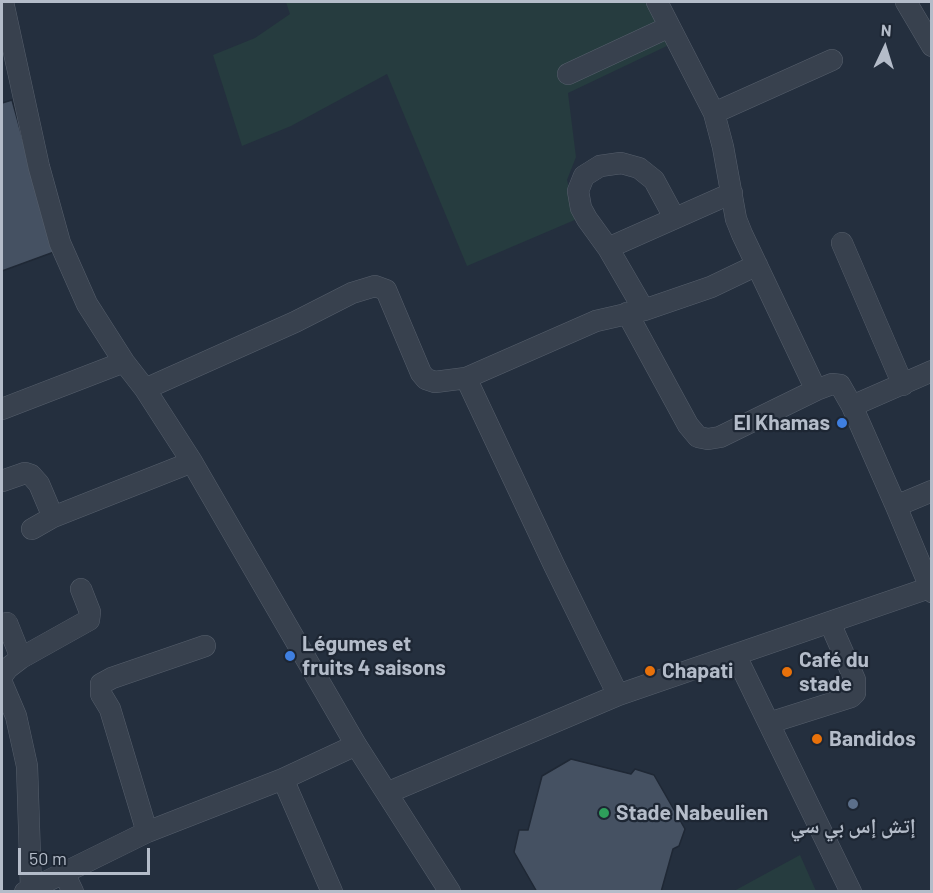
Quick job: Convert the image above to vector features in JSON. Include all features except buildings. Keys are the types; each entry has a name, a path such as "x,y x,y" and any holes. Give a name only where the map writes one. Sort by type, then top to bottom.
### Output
{"street":[{"path":"3,2 11,93 39,167 60,243 87,304 192,462 356,745 450,891"},
{"path":"657,2 714,113 739,227 816,390"},
{"path":"906,2 932,46"},
{"path":"568,74 669,27"},
{"path":"714,113 832,60"},
{"path":"387,793 618,695 931,589 852,406 843,389 837,384 816,390 720,437 708,439 698,437 688,425 608,248 584,213 578,192 584,176 600,166 621,163 639,168 654,180 674,217"},
{"path":"608,248 732,193"},
{"path":"842,243 903,385"},
{"path":"145,389 295,322 352,293 375,286 386,290 421,372 426,379 444,383 466,378 596,321 711,287 757,265"},
{"path":"2,409 124,362"},
{"path":"852,406 932,371"},
{"path":"466,378 618,695"},
{"path":"32,529 53,517 192,462"},
{"path":"2,481 25,473 31,475 39,484 53,517"},
{"path":"896,506 932,490"},
{"path":"2,675 21,658 89,620 90,612 81,589"},
{"path":"6,622 21,658"},
{"path":"769,723 851,698 855,693 855,680 830,623"},
{"path":"147,832 110,709 101,694 101,684 112,678 205,646"},
{"path":"736,656 851,891"},
{"path":"2,683 16,716 27,766 28,890 147,832 283,779 356,745"},
{"path":"283,779 332,891"},
{"path":"64,873 74,891"}],"green space":[{"path":"286,2 647,2 669,45 568,93 576,157 567,180 577,219 467,266 387,74 291,126 242,146 213,55 255,38 290,14"},
{"path":"800,855 816,891 734,891"}],"place":[{"name":"El Khamas","path":"842,423"},
{"name":"Légumes et fruits 4 saisons","path":"290,656"},
{"name":"Chapati","path":"650,671"},
{"name":"Café du stade","path":"787,672"},
{"name":"Bandidos","path":"817,739"},
{"name":"إتش إس بي سي","path":"853,804"},
{"name":"Stade Nabeulien","path":"604,813"}]}
